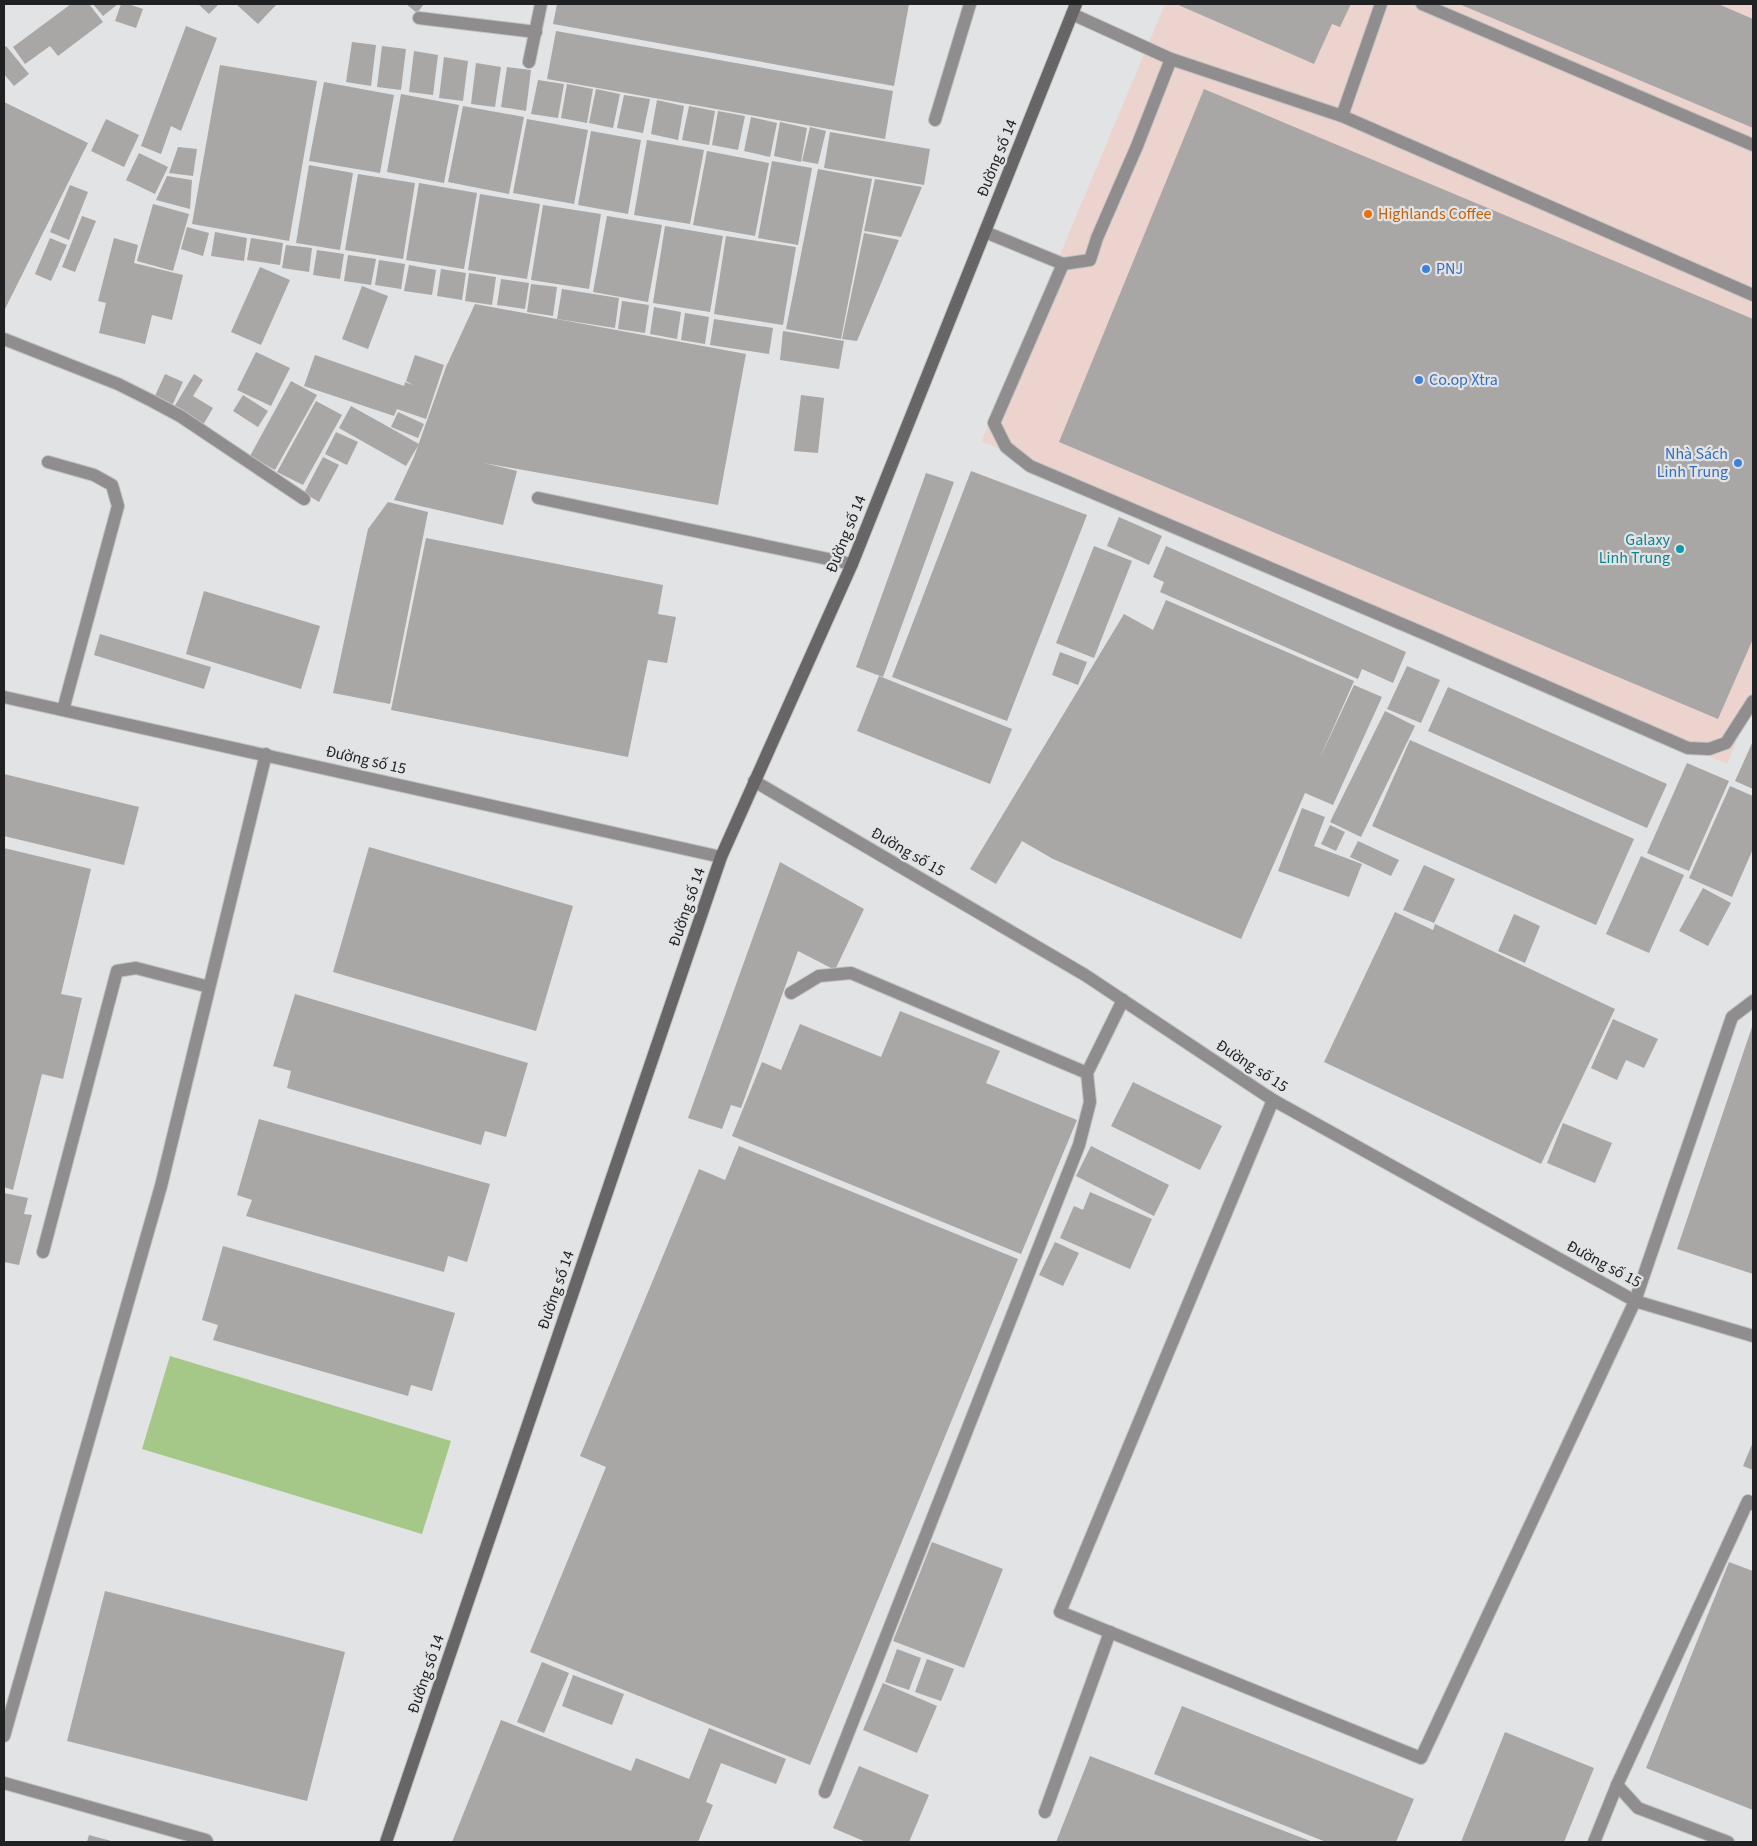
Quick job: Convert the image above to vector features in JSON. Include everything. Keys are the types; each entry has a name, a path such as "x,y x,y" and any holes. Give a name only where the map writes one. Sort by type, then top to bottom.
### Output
{"street":[{"path":"530,62 541,4"},
{"path":"935,120 970,4"},
{"path":"1342,116 1381,4"},
{"path":"1422,4 1753,145"},
{"path":"1074,9 1170,59 1342,116 1753,295"},
{"name":"Đường số 14","path":"386,1842 721,857 852,564 1074,9"},
{"path":"419,18 536,32"},
{"path":"985,232 1063,264 1090,260 1097,238 1137,146 1170,59"},
{"path":"1063,264 994,423 1006,447 1030,466 1688,748 1709,749 1726,743 1753,701"},
{"path":"4,339 118,384 152,401 180,416 304,499"},
{"path":"48,462 94,475 112,485 118,506 63,710"},
{"path":"538,498 852,564"},
{"name":"Đường số 15","path":"4,697 721,857"},
{"path":"4,1730 161,1186 266,754"},
{"name":"Đường số 15","path":"754,781 1085,975 1273,1100 1635,1301 1753,1336"},
{"path":"43,1252 117,971 136,968 209,988"},
{"path":"791,993 819,976 852,973 1087,1073"},
{"path":"825,1792 1079,1145 1090,1102 1087,1073 1123,1000"},
{"path":"1273,1100 1060,1612 1421,1758 1635,1301 1732,1017 1753,1001"},
{"path":"1594,1842 1748,1502 1753,1504"},
{"path":"1045,1812 1110,1632"},
{"path":"4,1783 206,1840 207,1842"},
{"path":"1618,1786 1638,1808 1728,1842"}],"shaded area":[{"name":"Co.op Xtra","path":"1165,4 1753,4 1753,702 1727,764 982,441"}],"green space":[{"path":"170,1356 451,1441 422,1534 142,1449"}],"building":[{"path":"71,4 89,4 103,22 58,56 50,46 25,64 13,47"},
{"path":"93,4 118,4 103,16"},
{"path":"121,4 128,4 143,9 136,28 115,21"},
{"path":"198,4 219,4 209,14"},
{"path":"236,4 277,4 258,24"},
{"path":"406,4 424,4 417,13"},
{"path":"557,4 909,4 894,86 553,24"},
{"path":"1176,4 1351,4 1340,27 1332,24 1314,64"},
{"path":"1459,4 1718,4 1753,19 1753,128"},
{"path":"186,26 217,38 181,131 171,126 161,154 141,146"},
{"path":"556,31 893,91 885,139 547,79"},
{"path":"352,42 376,45 371,86 346,82"},
{"path":"6,46 29,74 14,86 4,74 4,48"},
{"path":"382,46 406,49 401,90 377,87"},
{"path":"414,51 438,55 433,95 409,92"},
{"path":"444,57 468,61 463,101 439,98"},
{"path":"476,63 501,67 495,107 471,104"},
{"path":"220,65 317,81 289,241 192,224"},
{"path":"507,67 531,70 526,111 501,107"},
{"path":"538,80 564,84 558,118 531,114"},
{"path":"324,82 394,95 380,173 309,161"},
{"path":"567,84 593,89 587,123 561,118"},
{"path":"596,89 620,94 613,128 589,123"},
{"name":"Co.op Xtra","path":"1204,89 1753,319 1753,639 1718,719 1059,442"},
{"path":"401,94 459,105 444,183 387,172"},
{"path":"624,95 650,99 643,133 617,128"},
{"path":"657,100 684,106 678,140 651,134"},
{"path":"4,102 88,143 4,311"},
{"path":"463,106 524,117 509,194 448,182"},
{"path":"689,106 715,111 709,145 682,140"},
{"path":"718,111 745,116 738,150 712,145"},
{"path":"751,117 777,123 770,157 744,151"},
{"path":"106,119 139,135 124,167 91,151"},
{"path":"527,119 588,130 574,204 513,193"},
{"path":"780,122 807,128 801,162 774,156"},
{"path":"810,127 826,131 818,164 802,161"},
{"path":"591,131 641,140 628,214 578,205"},
{"path":"830,132 930,149 924,185 824,168"},
{"path":"647,140 704,150 690,224 634,215"},
{"path":"178,147 197,149 193,176 169,173"},
{"path":"707,151 769,163 755,236 693,225"},
{"path":"139,153 168,167 155,194 126,180"},
{"path":"772,161 812,168 798,245 758,238"},
{"path":"309,165 353,173 340,250 296,243"},
{"path":"818,169 872,179 841,339 786,329"},
{"path":"358,174 415,183 403,259 345,250"},
{"path":"167,176 192,180 190,209 156,200"},
{"path":"875,179 922,187 901,237 864,231"},
{"path":"419,183 477,193 464,269 406,260"},
{"path":"70,185 88,192 69,240 50,232"},
{"path":"480,194 540,204 527,279 468,270"},
{"path":"153,204 189,214 173,271 137,261"},
{"path":"543,205 601,214 589,289 531,280"},
{"path":"82,216 96,221 75,272 62,267"},
{"path":"607,216 662,225 648,302 593,292"},
{"path":"665,226 723,236 710,312 653,303"},
{"path":"187,227 209,233 203,256 181,249"},
{"path":"215,232 247,238 244,261 211,256"},
{"path":"864,233 899,240 857,341 842,339"},
{"path":"726,236 796,247 783,325 714,314"},
{"path":"50,238 67,245 51,281 35,274"},
{"path":"114,238 138,245 134,263 183,275 172,320 152,315 145,344 99,333 106,303 98,301"},
{"path":"251,238 283,243 280,265 247,260"},
{"path":"286,245 312,248 309,272 282,268"},
{"path":"317,250 344,254 340,279 313,275"},
{"path":"348,255 376,259 371,285 344,281"},
{"path":"379,260 405,264 401,289 375,285"},
{"path":"409,265 436,270 432,295 404,291"},
{"path":"260,267 290,280 261,345 231,332"},
{"path":"441,269 466,273 462,300 437,296"},
{"path":"469,273 496,277 492,305 465,301"},
{"path":"501,279 529,283 525,309 497,305"},
{"path":"531,284 557,287 553,316 527,312"},
{"path":"362,286 388,296 368,349 342,339"},
{"path":"562,289 619,298 615,328 557,319"},
{"path":"622,301 649,305 645,333 618,329"},
{"path":"475,304 746,354 718,505 484,463 517,471 503,525 394,500 414,457 446,367"},
{"path":"654,307 681,312 677,339 650,334"},
{"path":"685,313 709,317 705,344 681,340"},
{"path":"714,319 773,328 769,354 710,345"},
{"path":"783,331 844,341 839,369 780,360"},
{"path":"256,352 290,368 271,406 237,390"},
{"path":"315,355 404,386 405,382 413,385 406,381 415,355 444,365 426,419 397,409 394,416 304,386"},
{"path":"165,374 183,382 172,406 154,398"},
{"path":"194,374 203,380 193,396 213,408 203,425 174,407"},
{"path":"291,381 317,395 275,470 250,456"},
{"path":"243,395 268,411 258,427 233,411"},
{"path":"801,395 824,398 818,453 794,451"},
{"path":"316,401 342,415 303,485 277,472"},
{"path":"351,406 419,444 406,466 339,428"},
{"path":"398,412 424,424 418,438 391,427"},
{"path":"336,432 358,442 347,465 325,454"},
{"path":"323,457 339,465 319,502 304,493"},
{"path":"971,471 1087,515 1007,721 892,677"},
{"path":"926,473 954,482 883,677 856,667"},
{"path":"388,502 428,512 390,704 333,693 368,529"},
{"path":"1119,517 1162,536 1149,565 1107,546"},
{"path":"426,538 663,585 658,614 676,617 667,663 648,660 628,757 391,710"},
{"path":"1094,546 1132,561 1094,658 1056,643"},
{"path":"1166,546 1406,652 1393,683 1362,669 1358,679 1160,592 1164,582 1153,577"},
{"path":"204,591 320,626 301,689 186,654"},
{"path":"1166,600 1354,681 1319,760 1354,685 1382,697 1333,805 1305,793 1241,939 1053,859 1022,841 996,884 970,869 1124,614 1153,630"},
{"path":"100,634 211,667 204,689 94,655"},
{"path":"1060,652 1087,662 1078,685 1052,675"},
{"path":"1407,666 1440,680 1421,723 1387,709"},
{"path":"879,676 1012,729 990,784 857,731"},
{"path":"1448,687 1667,784 1647,828 1428,731"},
{"path":"1385,711 1415,726 1361,837 1330,822"},
{"path":"1410,740 1634,839 1596,925 1372,826"},
{"path":"1753,741 1753,789 1735,781"},
{"path":"1687,763 1729,781 1689,871 1647,853"},
{"path":"4,774 139,807 124,865 4,836"},
{"path":"1730,786 1753,796 1753,849 1732,897 1689,878"},
{"path":"1302,808 1325,817 1314,846 1362,864 1349,897 1278,871"},
{"path":"1330,825 1345,832 1336,851 1321,844"},
{"path":"1358,841 1399,860 1391,876 1350,857"},
{"path":"369,847 573,906 536,1031 333,972"},
{"path":"4,848 91,869 61,994 82,998 63,1079 42,1074 13,1190 4,1187"},
{"path":"1641,856 1684,875 1649,953 1606,934"},
{"path":"780,862 864,909 835,970 798,951 741,1108 731,1105 722,1129 688,1118"},
{"path":"1424,865 1455,879 1434,923 1403,910"},
{"path":"1703,888 1731,903 1708,946 1679,931"},
{"path":"1395,912 1433,930 1435,924 1615,1009 1541,1164 1324,1062"},
{"path":"1514,914 1540,926 1525,963 1498,951"},
{"path":"295,994 528,1063 506,1137 485,1131 481,1145 287,1088 291,1071 273,1066"},
{"path":"900,1011 1000,1051 986,1083 1077,1120 1021,1254 732,1136 762,1062 781,1070 800,1024 881,1057"},
{"path":"1613,1019 1658,1039 1644,1068 1626,1060 1617,1080 1591,1068"},
{"path":"1753,1024 1753,1274 1677,1249"},
{"path":"1133,1082 1222,1126 1200,1170 1111,1126"},
{"path":"259,1119 490,1184 467,1262 448,1256 444,1272 246,1216 252,1200 237,1195"},
{"path":"1563,1123 1612,1143 1595,1183 1547,1163"},
{"path":"739,1146 1018,1259 810,1765 530,1652 606,1467 580,1456 699,1169 725,1180"},
{"path":"1091,1146 1169,1185 1154,1216 1076,1176"},
{"path":"1090,1192 1152,1219 1130,1269 1060,1238 1074,1206 1083,1210"},
{"path":"4,1193 28,1198 24,1214 32,1215 19,1265 4,1262"},
{"path":"1055,1242 1079,1253 1063,1286 1039,1275"},
{"path":"223,1246 455,1313 432,1391 411,1385 408,1396 213,1340 218,1325 202,1320"},
{"path":"1753,1442 1753,1470 1743,1466"},
{"path":"932,1542 1003,1569 964,1668 893,1641"},
{"path":"1729,1562 1753,1571 1753,1810 1646,1768"},
{"path":"105,1591 345,1652 307,1801 67,1741"},
{"path":"897,1649 921,1658 909,1690 885,1682"},
{"path":"927,1659 954,1669 941,1701 915,1692"},
{"path":"542,1662 569,1673 544,1733 517,1722"},
{"path":"573,1675 624,1694 612,1725 562,1706"},
{"path":"883,1683 937,1706 917,1753 863,1730"},
{"path":"1182,1706 1414,1799 1396,1842 1326,1842 1154,1774"},
{"path":"501,1720 631,1771 636,1758 689,1779 709,1728 786,1759 776,1784 721,1763 706,1802 713,1805 698,1842 452,1842"},
{"path":"1505,1732 1594,1768 1564,1842 1461,1842"},
{"path":"1090,1756 1313,1842 1056,1842"},
{"path":"859,1766 929,1795 909,1842 866,1842 833,1828"},
{"path":"89,1835 115,1842 87,1842"}],"place":[{"name":"Highlands Coffee","path":"1368,214"},
{"name":"PNJ","path":"1426,269"},
{"name":"Co.op Xtra","path":"1419,380"},
{"name":"Nhà Sách Linh Trung","path":"1738,463"},
{"name":"Galaxy Linh Trung","path":"1680,549"}]}
